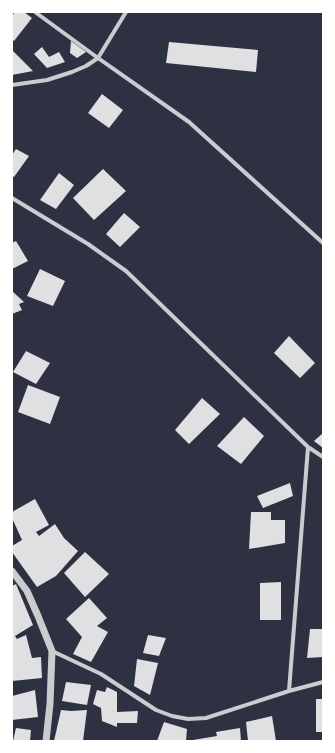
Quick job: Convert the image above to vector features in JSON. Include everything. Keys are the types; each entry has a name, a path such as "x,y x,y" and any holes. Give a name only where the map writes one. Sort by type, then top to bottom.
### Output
{"street":[{"path":"35,12 189,122 323,242"},
{"path":"12,85 47,80 86,66 98,58 126,12"},
{"path":"12,198 88,244 126,271 308,447 323,457"},
{"path":"288,691 308,447"},
{"path":"12,571 27,591 52,650 50,704 46,741"},
{"path":"52,650 101,674 156,710 188,720 206,718 288,691 323,682"}],"building":[{"path":"15,12 24,12 32,18 14,41 12,39 12,16"},
{"path":"71,41 86,52 77,58 70,53"},
{"path":"169,42 258,50 256,72 166,63"},
{"path":"42,47 49,57 59,52 65,62 47,68 34,54"},
{"path":"12,50 33,71 12,75"},
{"path":"102,94 123,110 109,128 88,113"},
{"path":"16,149 29,156 14,177 12,176 12,155"},
{"path":"103,169 126,191 94,220 73,198"},
{"path":"59,173 74,185 56,209 40,200"},
{"path":"124,213 140,227 120,247 106,234"},
{"path":"16,241 28,261 12,269 12,243"},
{"path":"40,269 65,281 53,306 27,296"},
{"path":"12,291 24,302 19,304 22,310 12,314"},
{"path":"289,336 315,363 300,378 274,353"},
{"path":"26,351 50,363 36,384 13,372"},
{"path":"28,385 60,397 50,424 18,412"},
{"path":"202,398 220,414 189,444 175,430"},
{"path":"244,417 264,436 241,464 217,446"},
{"path":"323,433 323,448 314,441"},
{"path":"290,483 293,496 263,508 257,496"},
{"path":"35,499 49,525 36,532 39,536 55,524 64,538 78,551 56,576 37,587 12,552 12,546 22,540 12,518 12,512"},
{"path":"251,512 271,512 271,520 285,520 285,543 249,549"},
{"path":"85,552 109,574 85,597 64,573"},
{"path":"281,582 281,620 260,620 260,583"},
{"path":"16,584 33,625 15,636 17,639 26,635 32,658 41,657 42,678 12,681 12,586"},
{"path":"89,598 107,618 97,626 108,632 91,662 73,654 82,637 66,619"},
{"path":"310,629 323,629 323,657 307,658"},
{"path":"148,635 166,638 159,656 143,653"},
{"path":"137,659 158,663 150,695 134,686"},
{"path":"66,682 91,685 87,705 62,701"},
{"path":"107,687 117,692 117,712 138,711 137,723 117,723 117,727 102,721 101,708 93,704 97,690 105,692"},
{"path":"35,690 38,717 12,720 12,696"},
{"path":"316,699 323,699 323,732 316,732"},
{"path":"61,710 87,710 83,741 54,741"},
{"path":"272,716 276,741 248,741 246,722"},
{"path":"164,722 187,729 186,741 157,741"},
{"path":"16,728 31,730 30,741 13,741"},
{"path":"240,728 241,741 193,741 217,736 216,732"}]}
